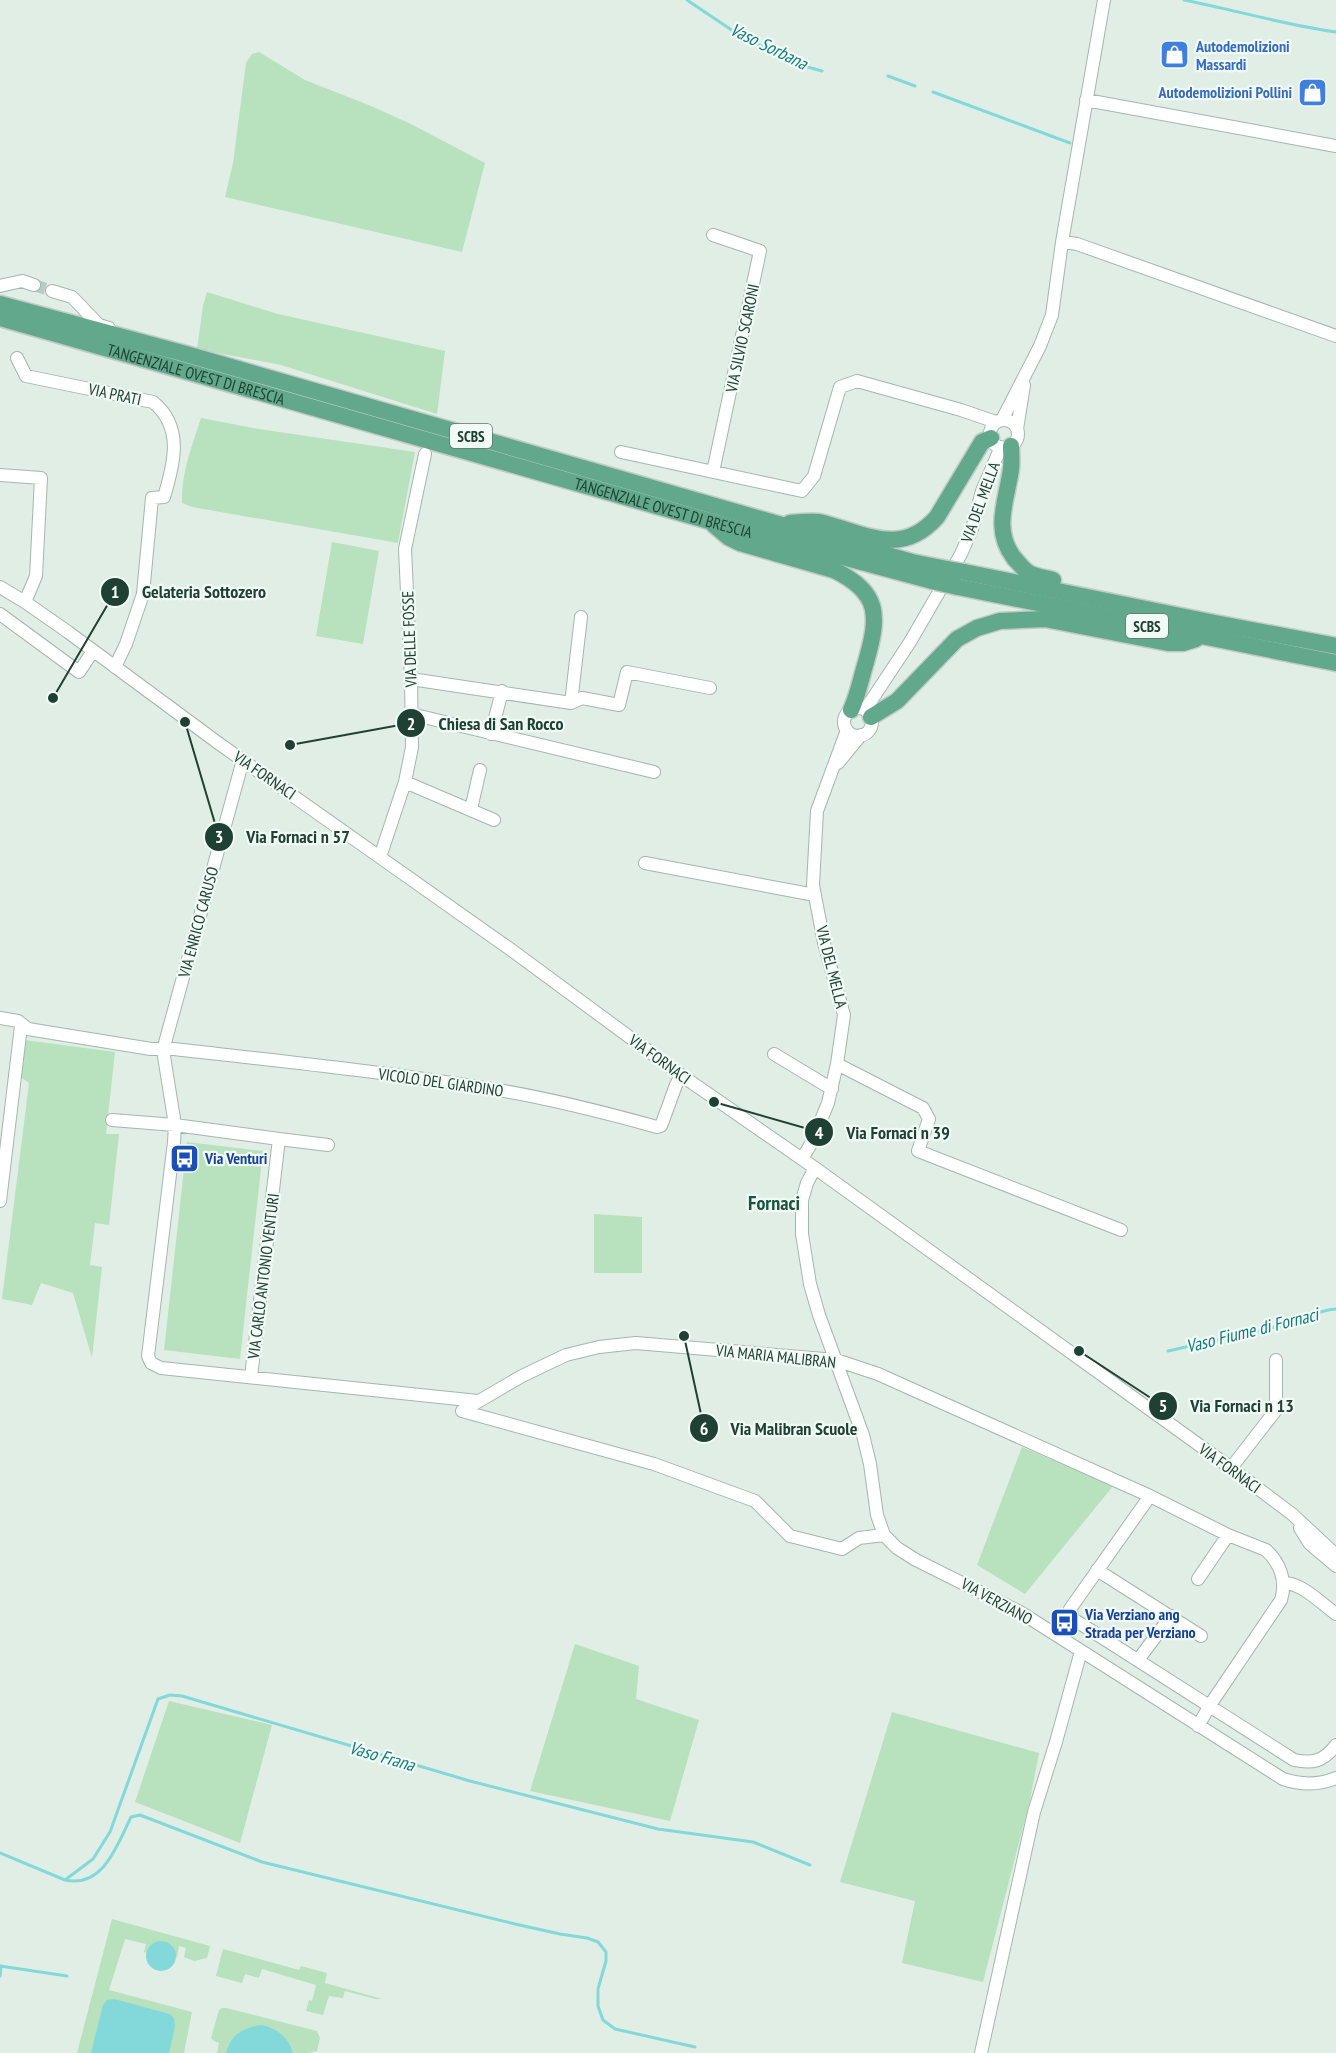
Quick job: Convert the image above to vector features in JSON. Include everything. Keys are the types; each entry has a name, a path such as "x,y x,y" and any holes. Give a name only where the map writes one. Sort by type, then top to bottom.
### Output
{"main road":[{"name":"TANGENZIALE OVEST DI BRESCIA","path":"0,303 912,562 939,575"},
{"name":"TANGENZIALE OVEST DI BRESCIA","path":"0,318 709,521 1202,637 1336,663"},
{"path":"778,524 817,522 879,540 910,537 928,527 938,517 982,442 999,434 1011,468 1001,512 1001,525 1009,552 1019,564 1031,574 1181,605 1215,623"},
{"path":"709,521 728,537 740,543 834,570 847,576 866,593 874,612 873,634 856,698 862,712 897,701 957,639 977,628 1000,621 1045,619 1168,643 1183,643 1202,637"},
{"name":"TANGENZIALE OVEST DI BRESCIA","path":"961,580 1336,646"}],"street":[{"name":"VIA DEL MELLA","path":"801,1159 824,1115 832,1089 844,1015 824,943 813,885 817,811 847,730 845,717 862,712 916,632 961,554 972,529 999,434 1052,315 1062,242 1104,0"},
{"path":"1086,100 1336,146"},
{"name":"VIA SILVIO SCARONI","path":"713,235 760,252 713,472"},
{"path":"1062,242 1077,244 1336,336"},
{"path":"0,286 22,281 34,285"},
{"path":"52,291 72,297 99,325 163,342 186,354"},
{"name":"VIA PRATI","path":"17,358 26,376 153,402 163,411 169,422 174,448 173,468 164,497 152,498 143,594 126,644 115,666"},
{"name":"VIA DEL MELLA","path":"999,434 1017,439 1026,372"},
{"path":"621,452 802,491 814,476 840,387 857,381 961,410 999,434 1011,422 1017,429"},
{"name":"VIA DELLE FOSSE","path":"380,856 405,782 412,747 405,549 425,454"},
{"path":"0,475 41,478 36,576 25,602"},
{"name":"VIA FORNACI","path":"0,587 115,666 243,760 510,949 681,1075 815,1168 1231,1468 1292,1514 1336,1555"},
{"path":"0,614 79,672 93,651"},
{"path":"571,703 581,617"},
{"path":"411,679 571,703 582,698 619,705 627,672 710,688"},
{"path":"491,734 502,691"},
{"name":"VIA DEL MELLA","path":"832,771 861,735 871,727 862,712"},
{"path":"411,714 654,772"},
{"path":"847,730 861,735"},
{"name":"VIA ENRICO CARUSO","path":"163,1050 243,760"},
{"path":"471,808 480,770"},
{"path":"405,782 471,808 494,820"},
{"path":"645,862 815,895"},
{"path":"0,1018 18,1021 21,1026 28,1029 163,1050"},
{"path":"0,1201 21,1026"},
{"name":"VICOLO DEL GIARDINO","path":"163,1050 174,1049 349,1069 493,1089 657,1127 661,1126 681,1075"},
{"name":"VIA CARLO ANTONIO VENTURI","path":"163,1050 175,1125 148,1356 151,1364 161,1368 478,1401"},
{"path":"774,1054 832,1089"},
{"path":"837,1064 923,1108 929,1119 918,1151 1121,1230"},
{"path":"112,1120 175,1125 328,1145"},
{"name":"VIA CARLO ANTONIO VENTURI","path":"251,1377 279,1139"},
{"path":"815,1168 802,1200 802,1234 810,1284 863,1435 870,1464 877,1515 884,1535"},
{"name":"VIA MARIA MALIBRAN","path":"884,1535 859,1538 842,1548 790,1536 755,1501 654,1464 462,1411 522,1376 566,1355 599,1347 636,1343 836,1360 878,1374 1150,1496 1228,1535 1266,1550 1277,1564 1284,1583"},
{"path":"1231,1468 1276,1410 1276,1360"},
{"path":"1150,1496 1070,1609 1073,1619 1294,1760 1306,1763 1317,1762 1328,1756 1336,1745"},
{"name":"VIA FORNACI","path":"1292,1514 1310,1544 1336,1566"},
{"name":"VIA VERZIANO","path":"884,1535 897,1548 916,1560 1020,1612 1283,1779 1306,1784 1336,1778"},
{"path":"1197,1579 1228,1535"},
{"path":"1097,1570 1201,1636"},
{"path":"1198,1726 1281,1600 1284,1583 1299,1588 1336,1614"},
{"path":"1138,1660 1171,1616"},
{"path":"981,2053 1034,1812 1081,1650"}],"green space":[{"path":"259,52 305,80 411,124 485,163 462,252 225,197 233,163 246,63 252,54"},
{"path":"207,292 278,314 445,351 437,414 281,365 197,349"},
{"path":"201,418 415,452 398,543 192,507 182,503 185,470"},
{"path":"332,542 379,551 363,644 316,636"},
{"path":"25,1040 115,1052 106,1134 119,1134 109,1225 95,1223 90,1265 102,1267 92,1358 73,1293 41,1283 32,1305 2,1299 29,1083 19,1076"},
{"path":"187,1142 263,1151 240,1359 164,1350"},
{"path":"594,1214 642,1217 642,1273 594,1273"},
{"path":"1022,1447 1113,1486 1025,1594 977,1565"},
{"path":"575,1644 639,1666 636,1699 699,1720 670,1821 530,1791"},
{"path":"169,1701 272,1725 240,1843 135,1802"},
{"path":"892,1712 1039,1753 1030,1800 983,1982 902,1963 915,1901 840,1882"},
{"path":"112,1919 210,1946 207,1958 194,1961 184,1957 186,1948 179,1946 177,1958 172,1946 163,1941 149,1947 147,1953 144,1952 146,1944 125,1939 109,1990 192,2012 184,2053 77,2053"},
{"path":"223,1949 299,1970 301,1966 327,1973 325,1983 382,1999 345,1991 343,1998 329,1996 323,2015 306,2011 309,2000 312,2001 316,1985 262,1969 259,1978 245,1974 242,1983 216,1976"},
{"path":"222,2008 317,2031 320,2038 317,2051 308,2053 217,2053 219,2043 211,2038 219,2010"}],"water":[{"path":"161,1941 172,1945 176,1956 172,1967 161,1971 150,1967 146,1956 150,1945"},
{"path":"114,1999 170,2014 174,2018 175,2026 169,2053 91,2053 103,2005 107,2000"},
{"path":"262,2025 282,2034 293,2053 226,2053 235,2036 249,2028"}],"waterway":[{"name":"Vaso Sorbana","path":"687,0 742,37 804,66 822,71"},
{"name":"Vaso Sorbana","path":"1184,0 1336,32"},
{"name":"Vaso Sorbana","path":"888,76 915,86"},
{"name":"Vaso Sorbana","path":"933,92 1070,143"},
{"name":"Vaso Fiume di Fornaci","path":"1168,1351 1243,1335 1336,1309"},
{"name":"Vaso Frana","path":"65,1880 93,1859 110,1832 158,1699 170,1695 182,1696 470,1781 658,1829 753,1842 810,1865"},
{"name":"Vaso Frana","path":"0,1853 65,1880 78,1881 89,1878 99,1871 114,1852 131,1817 140,1815 262,1862 515,1924 587,1938 598,1942 606,1952 606,1961 598,1989 598,2006 603,2020 615,2029 695,2047"},
{"name":"Vaso Frana","path":"0,1966 67,1976"},
{"path":"0,1976 1,1966"}],"tunnel":[{"path":"34,285 52,291"}],"place":[{"name":"Autodemolizioni Massardi","path":"1175,55"},
{"name":"Autodemolizioni Pollini","path":"1313,92"},
{"name":"Gelateria Sottozero","path":"53,698"},
{"name":"Via Fornaci n 57","path":"185,722"},
{"name":"Chiesa di San Rocco","path":"290,745"},
{"name":"Via Fornaci n 39","path":"714,1102"},
{"name":"Via Venturi","path":"184,1158"},
{"name":"Via Malibran Scuole","path":"684,1336"},
{"name":"Via Fornaci n 13","path":"1079,1351"},
{"name":"Via Verziano ang Strada per Verziano","path":"1064,1623"}],"district":[{"name":"Fornaci","path":"774,1203"}]}
